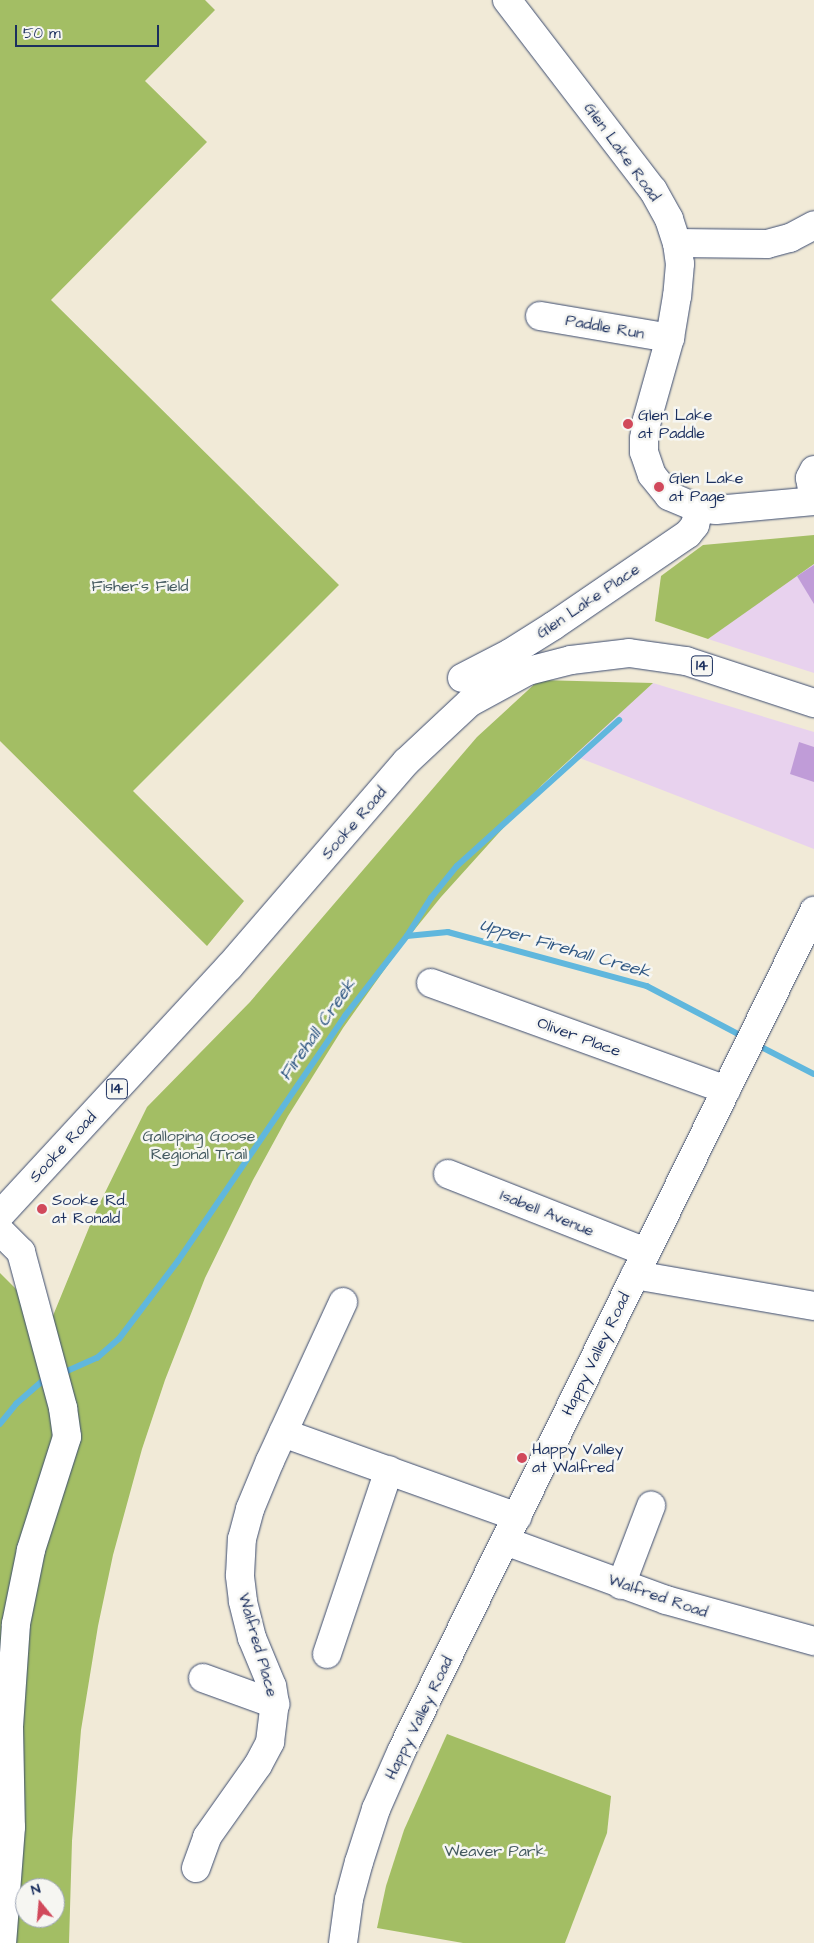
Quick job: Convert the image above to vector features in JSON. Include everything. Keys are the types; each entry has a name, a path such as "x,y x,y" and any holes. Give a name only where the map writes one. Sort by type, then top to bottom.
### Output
{"street":[{"name":"Glen Lake Road","path":"507,0 653,190 669,220 677,243 680,264 678,296 670,338 647,420 644,452 652,475 670,496 699,509 716,510 814,501"},
{"path":"677,243 767,244 790,238 814,225"},
{"name":"Paddle Run","path":"540,316 670,338"},
{"path":"814,470 810,478 814,501"},
{"name":"Glen Lake Place","path":"462,678 510,653 553,626 688,534 694,525 699,509"},
{"name":"Sooke Road","path":"1,1216 247,947 406,762 469,704 528,671 570,660 630,654 686,660 814,703"},
{"name":"Happy Valley Road","path":"343,1943 349,1899 376,1809 402,1750 814,911"},
{"name":"Oliver Place","path":"431,983 726,1090"},
{"name":"Isabell Avenue","path":"448,1174 640,1263 814,1306"},
{"path":"1,1216 21,1252 63,1408 68,1437 31,1550 16,1624 9,1727 11,1826 2,1943"},
{"name":"Walfred Place","path":"196,1868 207,1837 258,1765 270,1742 275,1704 272,1686 252,1638 243,1600 240,1576 242,1539 250,1509 342,1302"},
{"name":"Walfred Road","path":"283,1433 389,1470 622,1585 728,1619 814,1642"},
{"path":"327,1654 389,1470"},
{"path":"622,1585 651,1506"},
{"path":"202,1678 275,1704"}],"shaded area":[{"path":"814,564 814,673 708,639 782,585"},
{"path":"653,683 814,732 814,849 572,755"}],"green space":[{"name":"Fisher's Field","path":"0,0 205,0 215,10 145,81 207,142 51,300 339,585 133,791 244,901 207,946 0,741"},
{"path":"814,535 814,564 708,639 655,621 661,576 703,545"},
{"name":"Galloping Goose Regional Trail","path":"539,680 653,683 542,785 441,897 402,945 343,1028 288,1116 253,1180 205,1278 165,1380 142,1449 113,1555 98,1626 81,1730 72,1841 69,1943 0,1943 0,1273 50,1323 95,1213 147,1107 250,1002 477,737"},
{"name":"Weaver Park","path":"447,1734 611,1796 607,1833 565,1943 463,1943 377,1928 386,1886 404,1830"}],"building":[{"path":"814,565 814,604 797,576"},
{"path":"799,742 814,747 814,782 790,774"}],"waterway":[{"name":"Firehall Creek","path":"65,1372 97,1358 119,1339 178,1261 345,1016 407,936 431,898 457,866 619,720"},
{"name":"Upper Firehall Creek","path":"407,936 448,932 647,986 744,1037"},
{"name":"Upper Firehall Creek","path":"756,1044 814,1074"},
{"name":"Firehall Creek","path":"0,1424 16,1404 46,1378"}],"place":[{"name":"Glen Lake at Paddle","path":"628,424"},
{"name":"Glen Lake at Page","path":"659,487"},
{"name":"Sooke Rd. at Ronald","path":"42,1209"},
{"name":"Happy Valley at Walfred","path":"522,1458"}]}
